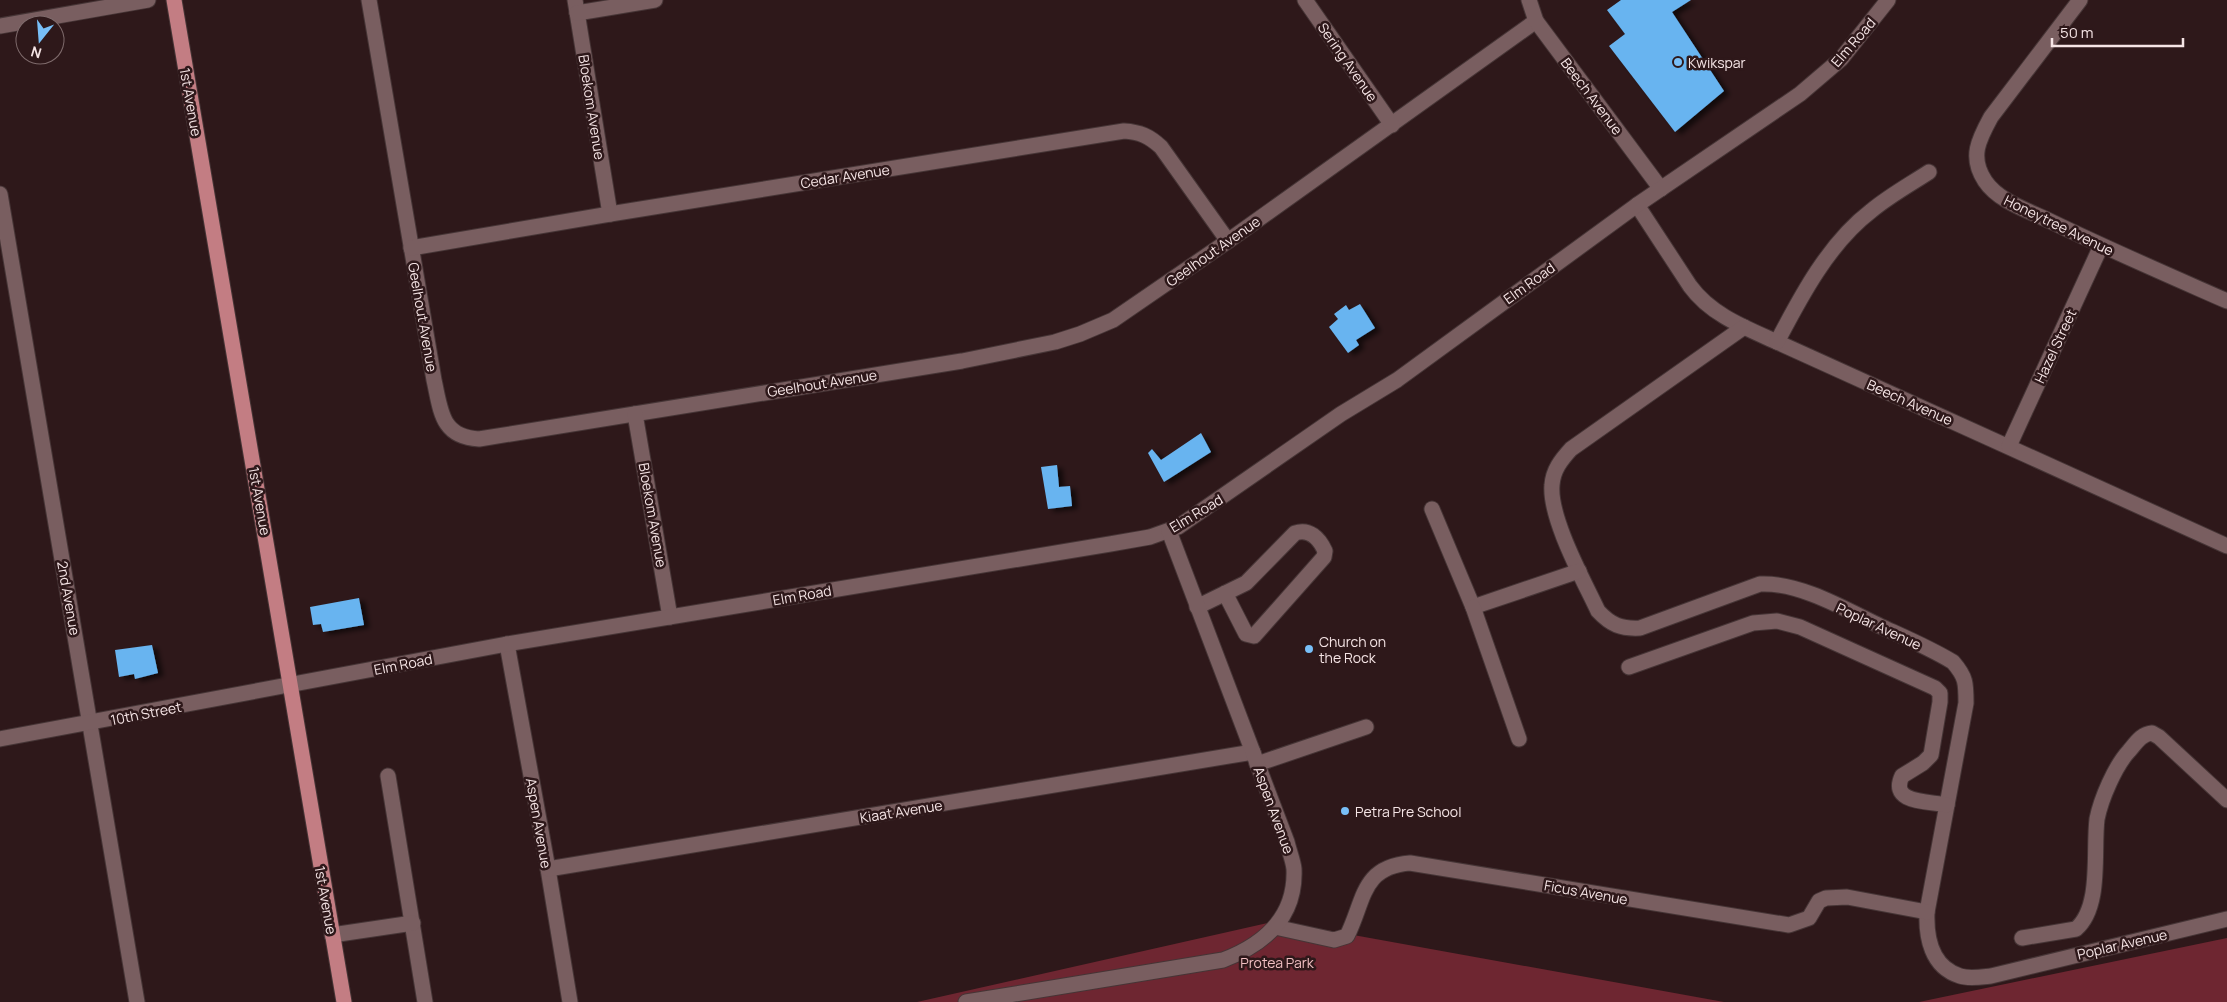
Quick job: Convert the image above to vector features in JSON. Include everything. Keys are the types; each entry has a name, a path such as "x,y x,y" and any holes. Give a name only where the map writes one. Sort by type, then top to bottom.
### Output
{"main road":[{"name":"1st Avenue","path":"174,0 344,1002"}],"street":[{"path":"0,26 148,0"},
{"name":"Geelhout Avenue","path":"369,0 434,380 444,421 460,436 480,439 962,362 1054,342 1080,334 1113,320 1228,241 1536,21"},
{"path":"576,6 655,0"},
{"name":"Sering Avenue","path":"1305,0 1392,125"},
{"name":"Beech Avenue","path":"1529,0 1536,21 1661,189"},
{"name":"Elm Road","path":"291,684 506,644 1110,544 1150,537 1169,531 1218,501 1340,414 1397,380 1637,205 1807,88 1841,59 1888,0"},
{"name":"Honeytree Avenue","path":"2080,0 1991,117 1979,138 1976,150 1977,164 1984,180 1994,192 2009,202 2101,246 2227,301"},
{"name":"Bloekom Avenue","path":"576,6 610,214"},
{"name":"Cedar Avenue","path":"411,248 1124,130 1140,132 1151,137 1161,147 1228,241"},
{"path":"1777,342 1820,270 1843,237 1870,211 1929,172"},
{"name":"2nd Avenue","path":"0,194 137,1002"},
{"name":"Beech Avenue","path":"1637,205 1699,299 1716,312 1744,327 2227,546"},
{"name":"Hazel Street","path":"2009,446 2101,246"},
{"name":"Poplar Avenue","path":"1744,327 1571,448 1560,461 1554,473 1552,496 1557,517 1598,611 1608,622 1620,628 1640,628 1650,626 1760,584 1775,583 1798,589 1846,610 1953,662 1963,674 1966,686 1966,703 1927,912 1926,933 1936,958 1947,969 1960,976 1991,976 2227,920"},
{"name":"Bloekom Avenue","path":"635,414 670,617"},
{"path":"1432,509 1473,607 1519,739"},
{"name":"Aspen Avenue","path":"966,1002 1223,960 1245,951 1265,938 1285,912 1293,891 1294,867 1287,842 1169,531"},
{"path":"1198,607 1253,576 1295,533 1301,531 1308,532 1318,538 1325,550 1324,557 1254,636 1246,634 1225,593"},
{"path":"1473,607 1579,571"},
{"path":"1629,668 1753,623 1777,621 1800,627 1935,688 1940,693 1931,754 1923,763 1902,776 1899,789 1900,793 1906,798 1947,805"},
{"name":"Aspen Avenue","path":"506,644 548,869 570,1002"},
{"name":"10th Street","path":"0,738 90,723 291,684"},
{"name":"Kiaat Avenue","path":"548,869 1255,758 1366,727"},
{"path":"2022,938 2076,929 2082,924 2092,895 2098,818 2115,768 2142,736 2152,733 2159,737 2227,800"},
{"path":"388,776 426,1002"},
{"name":"Ficus Avenue","path":"1275,927 1334,940 1348,936 1365,892 1373,878 1382,869 1395,864 1410,863 1789,925 1809,918 1820,901 1836,896 1927,912"},
{"path":"332,935 412,924"}],"green space":[{"name":"Protea Park","path":"1276,921 1724,1002 917,1002"},
{"path":"2227,938 2227,1002 1919,1002"}],"building":[{"path":"1621,0 1691,0 1672,12 1724,91 1675,132 1609,46 1625,34 1607,10"},
{"path":"1360,304 1375,328 1356,340 1359,345 1348,353 1329,327 1338,319 1334,314 1346,305 1349,310"},
{"path":"1201,433 1211,452 1164,482 1148,453 1152,449 1161,460"},
{"path":"1057,465 1059,487 1070,486 1072,506 1048,509 1041,467"},
{"path":"359,598 364,625 323,632 321,624 313,625 310,607"},
{"path":"152,645 158,673 135,679 134,674 119,677 115,650"}],"place":[{"name":"Kwikspar","path":"1678,62"},
{"name":"Church on the Rock","path":"1309,649"},
{"name":"Petra Pre School","path":"1345,811"}]}
